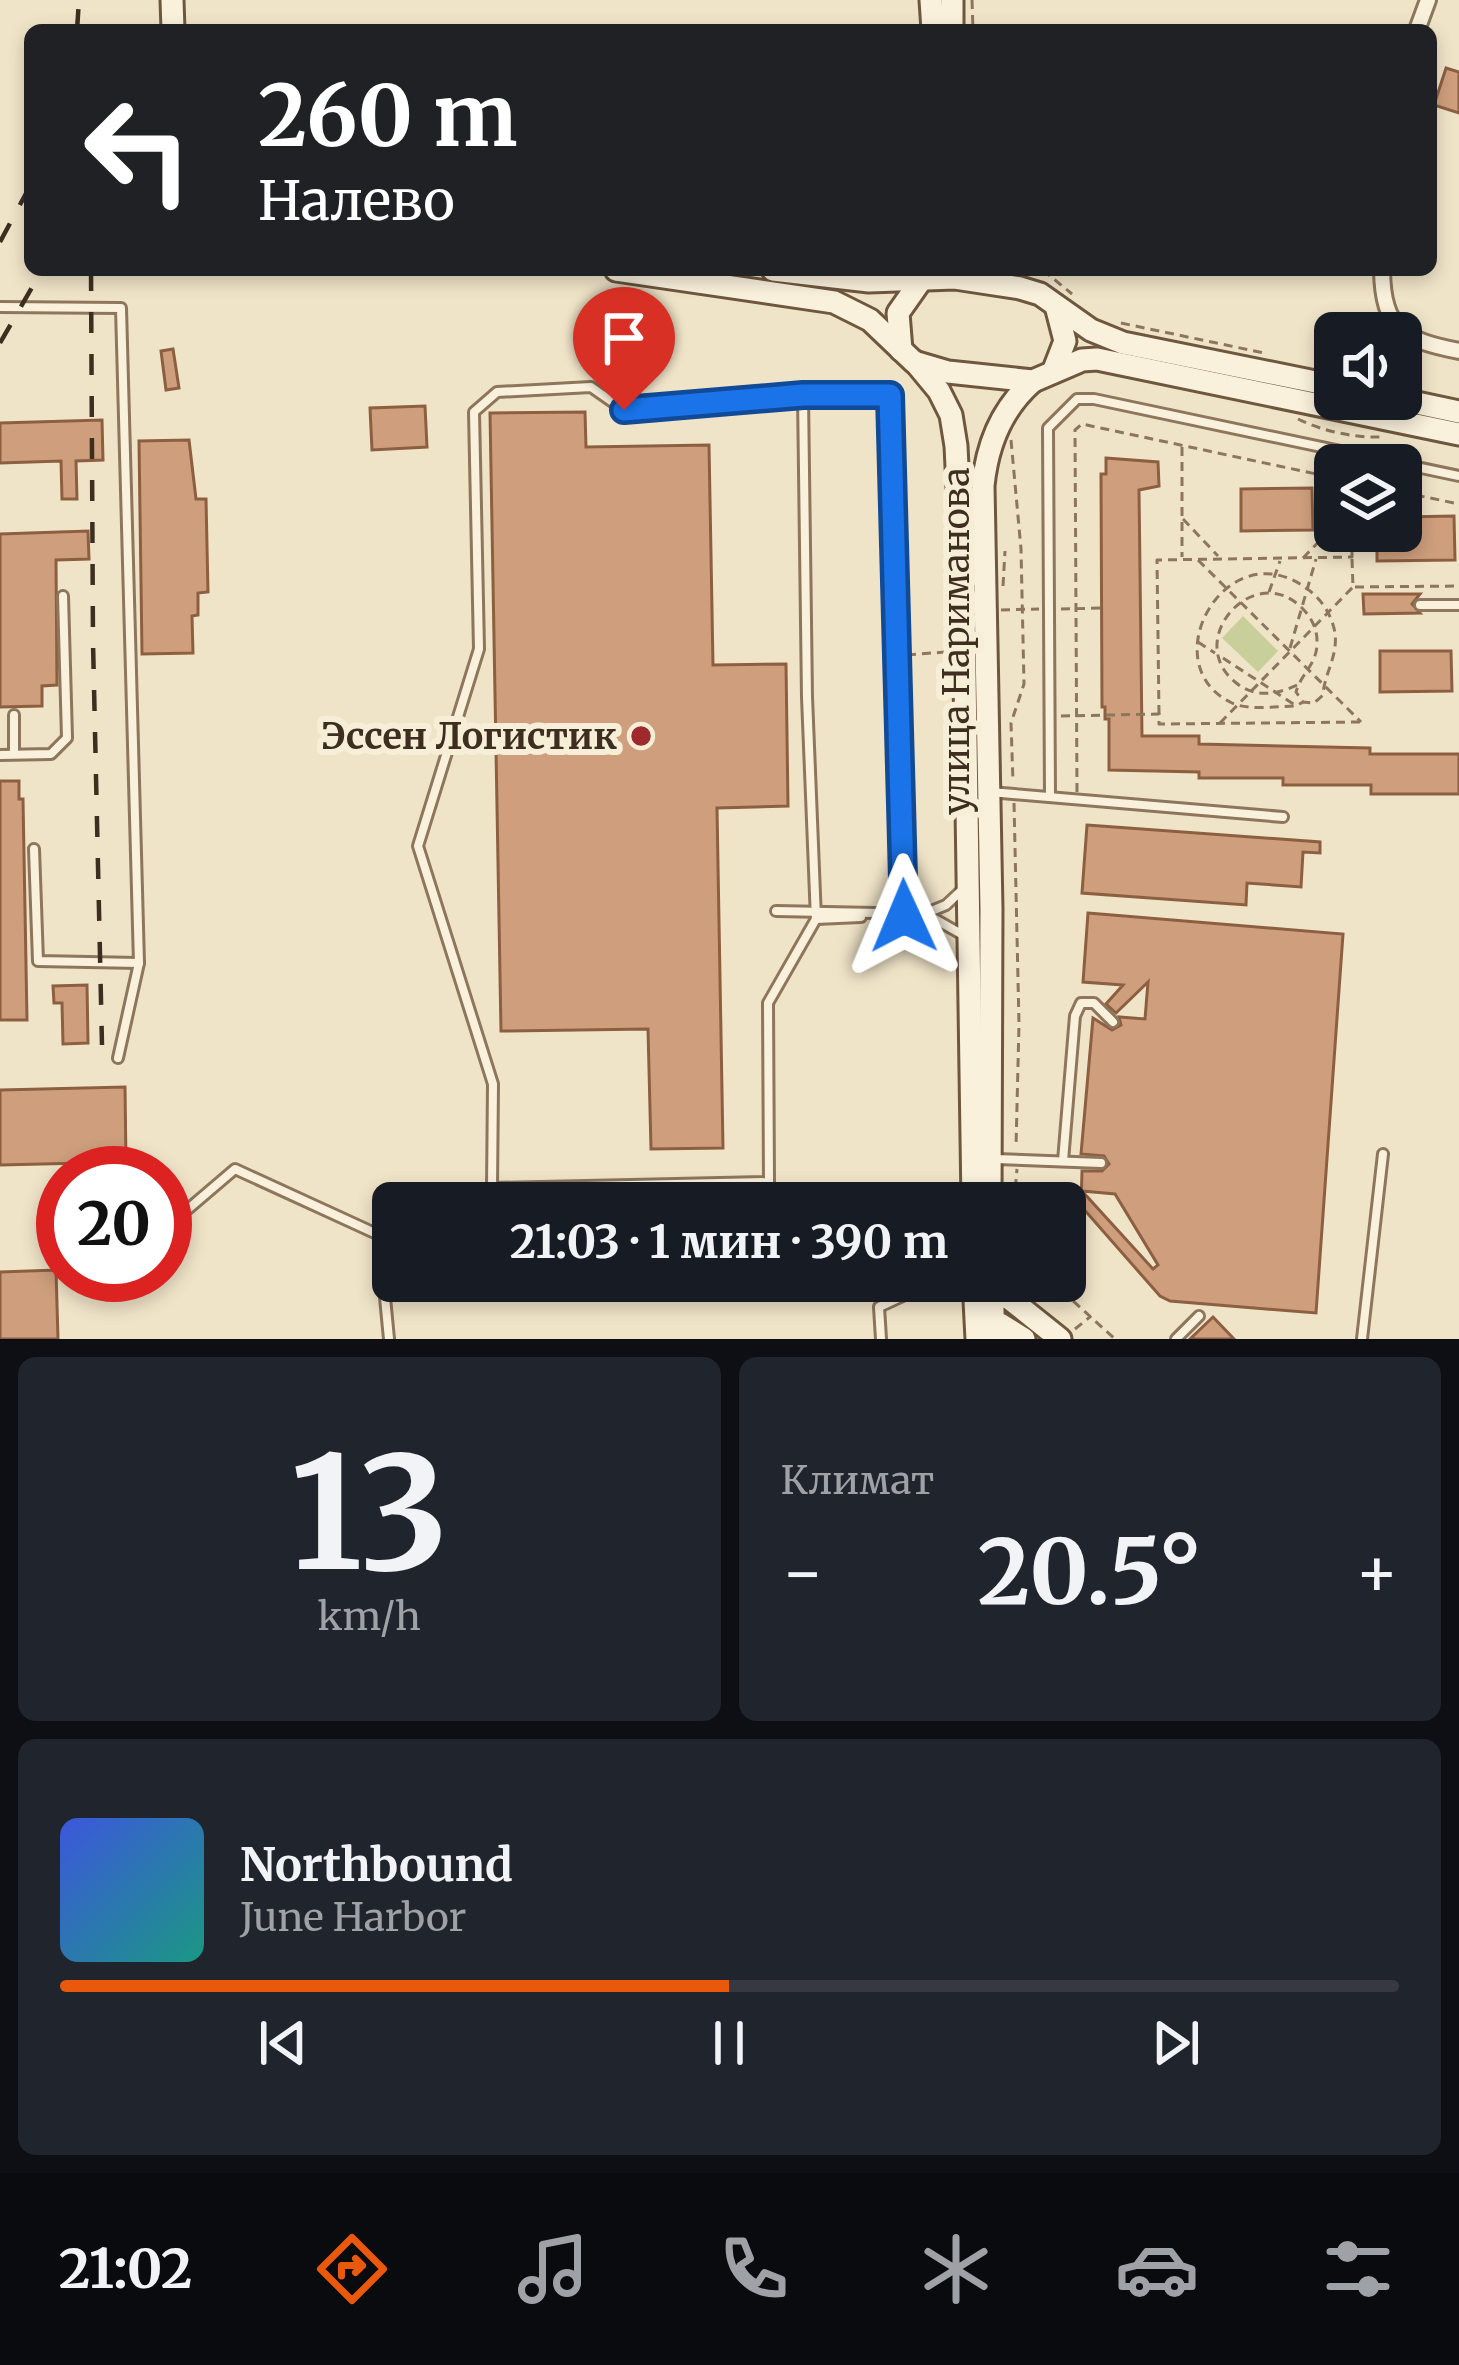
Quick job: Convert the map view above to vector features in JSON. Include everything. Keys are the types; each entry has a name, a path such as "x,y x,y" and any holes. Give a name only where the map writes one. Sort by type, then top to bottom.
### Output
{"main road":[{"path":"657,276 834,302 870,320 908,356 948,372 1043,376 1097,359 1459,434"},
{"path":"814,276 1015,279 1067,303 1090,330 1123,343 1314,382"},
{"path":"908,356 898,313 924,276"},
{"path":"1043,376 1065,341 1067,303"},
{"name":"улица Нариманова","path":"908,356 939,391 951,415 956,446 965,644 974,1182"},
{"name":"улица Нариманова","path":"991,1182 985,466 999,424 1019,393 1043,376"},
{"path":"1422,404 1459,412"},
{"path":"984,1302 985,1332 1011,1329 1024,1339"},
{"path":"1014,1302 1065,1337"}],"street":[{"path":"1382,276 1385,308 1398,328 1418,342 1459,351"}],"lane":[{"path":"0,307 121,308 139,963 118,1058"},
{"path":"803,395 806,674 816,919 768,1003 769,1182 492,1188 493,1084 418,846 479,649 474,412 496,392 591,387 624,410 803,395 890,395 904,916"},
{"path":"1050,797 1048,428 1077,399 1094,398 1459,476"},
{"path":"0,755 51,754 67,738 63,596"},
{"path":"1420,604 1459,605"},
{"path":"14,715 14,754"},
{"path":"989,792 1282,817"},
{"path":"34,849 38,961 139,963"},
{"path":"816,919 926,914 946,905 967,885"},
{"path":"776,911 926,914 969,939"},
{"path":"1063,1161 1081,1003 1094,1004 1114,1022"},
{"path":"1362,1339 1383,1154"},
{"path":"991,1159 1102,1163"},
{"path":"192,1206 235,1169 379,1235 389,1339"},
{"path":"881,1339 879,1306 888,1302"},
{"path":"1176,1339 1199,1316"}],"path":[{"path":"1047,276 1067,303"},
{"path":"1114,321 1213,341"},
{"path":"1296,418 1366,438 1384,436"},
{"path":"1077,800 1075,430 1082,424 1314,473"},
{"path":"1011,430 1021,549 1024,684 1010,723 1019,1024 1015,1182"},
{"path":"1182,445 1182,559"},
{"path":"1422,497 1459,505"},
{"path":"1182,518 1220,559"},
{"path":"1304,558 1314,547"},
{"path":"1352,552 1353,587"},
{"path":"1290,651 1317,557"},
{"path":"1197,559 1361,722 1159,724 1157,560 1182,559 1352,557"},
{"path":"1268,593 1281,558"},
{"path":"1275,576 1307,588 1328,612 1335,636 1335,652 1319,700 1296,706 1236,706 1210,685 1202,670 1198,642 1209,605 1226,588 1250,577 1275,576"},
{"path":"1219,724 1353,587 1459,586"},
{"path":"1268,593 1301,607 1314,626 1318,646 1310,670 1297,685 1277,693 1251,691 1227,674 1219,656 1220,625 1240,602 1268,593"},
{"path":"1198,642 1296,706"},
{"path":"889,656 947,652"},
{"path":"1297,685 1304,702"},
{"path":"1049,716 1159,714"},
{"path":"1075,1302 1114,1339"},
{"path":"1065,1337 1091,1316"}],"green space":[{"path":"1243,616 1278,651 1258,672 1222,638"}],"building":[{"path":"1446,68 1459,72 1459,113 1437,106"},
{"path":"173,349 179,388 166,390 161,351"},
{"path":"425,406 427,447 372,450 370,408"},
{"name":"Эссен Логистик","path":"585,412 586,447 709,445 713,665 786,664 788,806 717,808 723,1148 651,1149 648,1029 501,1031 490,413"},
{"path":"102,420 103,460 76,461 77,499 62,499 61,461 0,463 0,423"},
{"path":"189,440 196,499 206,499 208,592 198,593 198,615 192,616 193,653 142,654 139,441"},
{"path":"1106,458 1158,462 1159,486 1139,490 1142,736 1199,736 1199,744 1370,748 1370,754 1459,754 1459,794 1371,794 1371,785 1283,785 1283,778 1199,778 1199,772 1109,770 1109,719 1102,707 1101,474 1106,474"},
{"path":"1312,488 1313,530 1241,531 1241,489"},
{"path":"1454,516 1455,560 1377,561 1377,552 1422,552 1422,517"},
{"path":"88,531 89,559 56,560 57,685 42,686 42,706 0,707 0,534"},
{"path":"1363,594 1420,594 1412,604 1420,613 1364,614"},
{"path":"1380,651 1451,651 1452,691 1380,692"},
{"path":"0,781 19,781 19,799 23,799 27,1020 0,1020"},
{"path":"1087,825 1320,842 1320,853 1303,852 1301,887 1247,883 1246,905 1082,893"},
{"path":"1088,913 1343,934 1316,1313 1170,1301 1160,1296 1086,1212 1086,1195 1153,1269 1158,1265 1115,1194 1086,1191 1086,1182 1082,1182 1082,1171 1102,1171 1109,1164 1104,1156 1081,1154 1093,1018 1112,1030 1121,1025 1119,1017 1145,1019 1148,982 1116,1013 1106,1004 1123,985 1083,982"},
{"path":"87,985 88,1043 63,1044 62,1003 54,1003 53,986"},
{"path":"125,1087 126,1146 36,1146 36,1164 0,1165 0,1090"},
{"path":"36,1271 36,1302 57,1302 58,1339 0,1339 0,1272"},
{"path":"1213,1317 1234,1339 1190,1339"}],"railway":[{"path":"77,24 79,0"},
{"path":"0,242 24,197"},
{"path":"0,343 39,276"},
{"path":"91,276 102,1045"}],"place":[{"name":"Эссен Логистик","path":"641,736"}],"route":[{"path":"624,410 803,395 890,395 904,916"}]}
